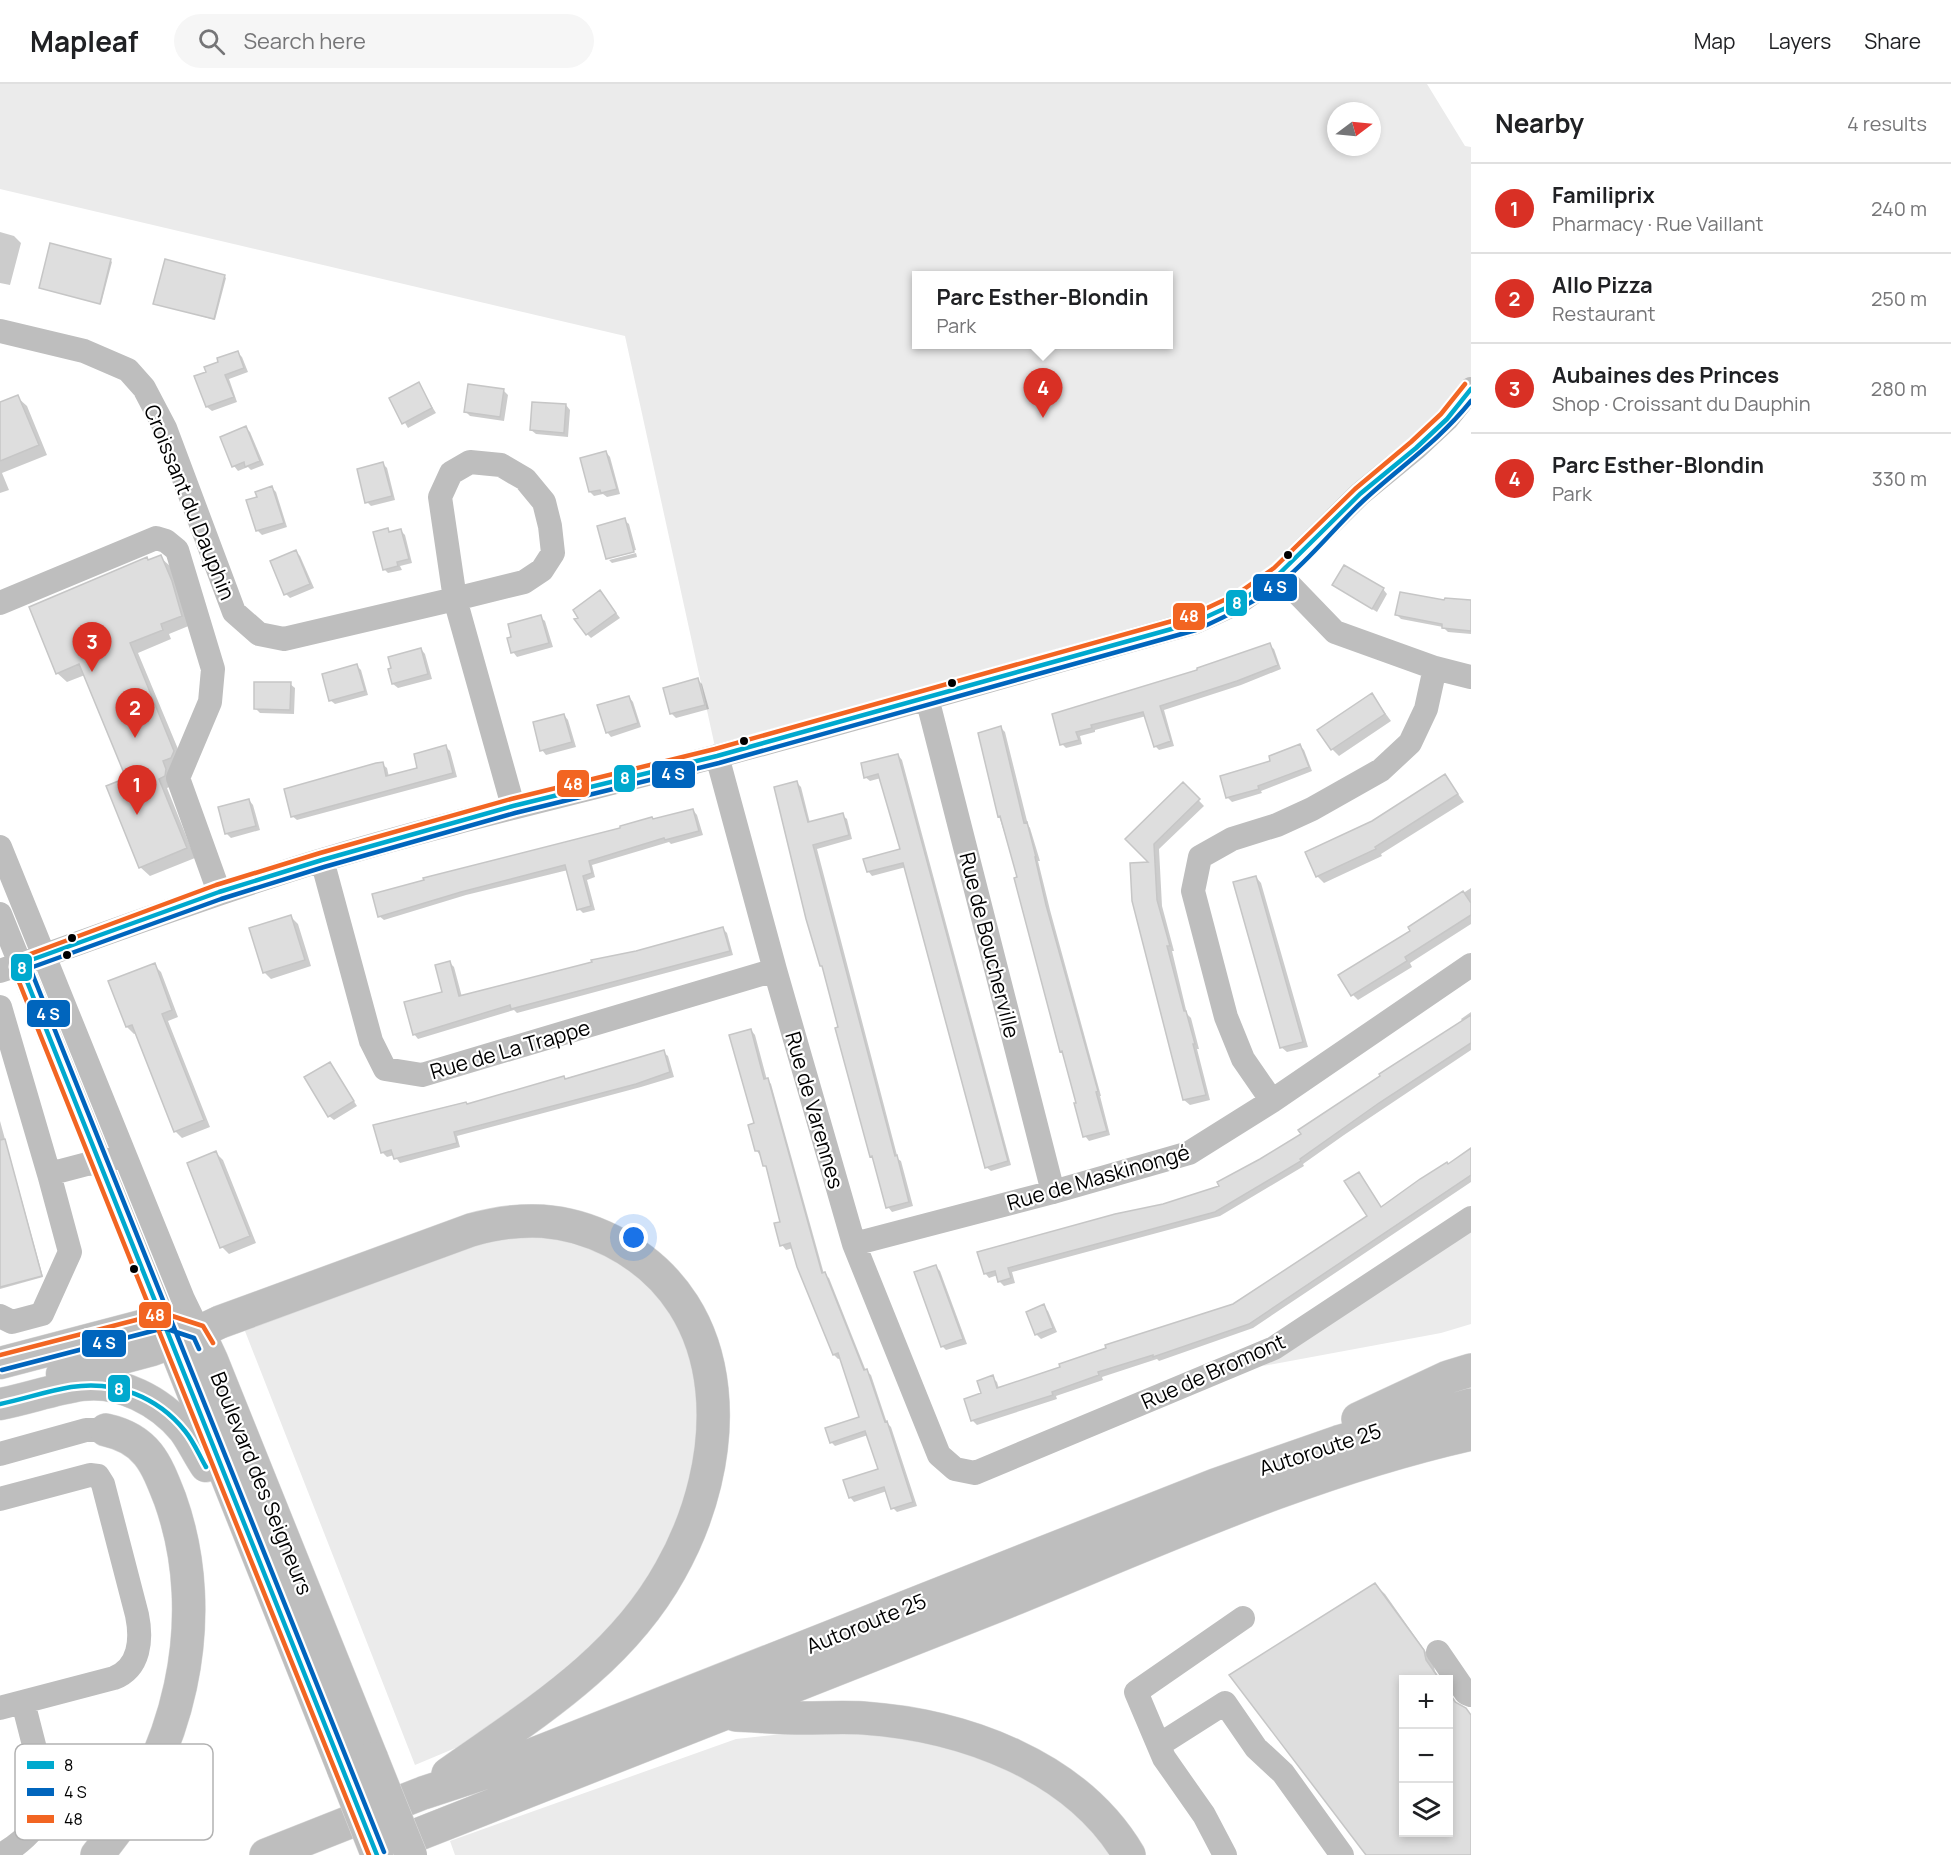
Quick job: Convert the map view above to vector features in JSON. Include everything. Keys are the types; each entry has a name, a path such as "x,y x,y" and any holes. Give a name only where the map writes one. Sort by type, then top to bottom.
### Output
{"highway":[{"path":"178,1332 254,1309 471,1230 491,1224 530,1220 567,1224 588,1230 621,1246 651,1267 664,1280 695,1323 702,1339 710,1372 713,1407 712,1441 704,1485 693,1524 670,1573 634,1623 594,1667 540,1711 423,1793"},
{"path":"1215,1485 1448,1377 1471,1370"},
{"name":"Autoroute 25","path":"266,1855 423,1793 496,1769 1215,1485 1348,1439 1471,1405"},
{"path":"106,1430 127,1436 146,1450 160,1475 172,1506 180,1538 186,1574 188,1620 182,1679 163,1744"},
{"name":"Autoroute 25","path":"366,1855 996,1606 1261,1497 1381,1458 1471,1434"},
{"path":"722,1714 884,1721 945,1732 980,1743 1030,1763 1073,1792 1109,1827 1129,1855"},
{"path":"97,1855 108,1840"}],"main road":[{"path":"0,1363 34,1354 178,1332"},
{"path":"0,1391 178,1332"},
{"name":"Boulevard des Seigneurs","path":"178,1332 241,1517 377,1855"},
{"name":"Boulevard des Seigneurs","path":"178,1332 220,1380 411,1855"},
{"path":"0,1404 85,1385 117,1387 136,1393 159,1406 178,1423 241,1517"}],"street":[{"name":"Croissant du Dauphin","path":"0,331 84,351 117,364 128,370 144,388 165,428 234,612 259,634 284,639 455,598"},
{"path":"10,968 219,892 322,860 513,806 717,756 1194,623 1241,602 1279,574 1360,494 1447,419 1471,389"},
{"path":"455,598 525,582 542,570 553,553 544,502 525,479 501,465 470,462 451,472 440,497 455,598 513,806"},
{"path":"0,603 156,538 177,550 213,669 210,702 178,778 219,892"},
{"path":"1279,574 1335,632 1435,668 1471,677"},
{"path":"1272,1101 1243,1059 1226,1017 1193,891 1200,856 1232,839 1277,825 1312,809 1381,770 1410,744 1426,709 1435,668"},
{"name":"Rue de Boucherville","path":"927,698 1053,1192"},
{"name":"Rue de Varennes","path":"717,756 775,970 854,1244 939,1455"},
{"name":"Boulevard des Seigneurs","path":"0,847 183,1299 178,1332"},
{"name":"Rue de La Trappe","path":"322,860 371,1041 385,1069 422,1075 775,970"},
{"name":"Boulevard des Seigneurs","path":"0,914 10,968 178,1332"},
{"name":"Rue de Maskinongé","path":"854,1244 1053,1192 1190,1153 1272,1101 1471,965"},
{"path":"0,1007 70,1252 42,1314 12,1322 0,1316"},
{"path":"49,1174 100,1163 124,1154"},
{"name":"Rue de Bromont","path":"939,1455 955,1469 975,1473 1275,1348 1471,1218"},
{"path":"24,1319 34,1354"},
{"path":"0,1454 86,1430 106,1430"},
{"path":"0,1499 90,1475 98,1476 103,1484 139,1624 138,1650 134,1661 124,1673 114,1678 11,1705 27,1744"},
{"path":"1225,1855 1213,1829 1164,1758 1136,1692 1244,1618"},
{"path":"1438,1652 1466,1693 1471,1695"},
{"path":"1159,1745 1226,1702 1256,1748 1283,1773 1342,1855"},
{"path":"1,1855 20,1840"}],"shaded area":[{"path":"0,84 1427,84 1465,146 1471,147 1471,387 1241,602 717,756 625,336 0,189"},
{"path":"1471,1223 1471,1324 1441,1333 1263,1366"},
{"path":"535,1234 610,1252 662,1293 697,1363 697,1477 657,1569 593,1647 477,1739 415,1765 243,1326 485,1240"},
{"path":"810,1731 894,1736 972,1753 1032,1781 1077,1814 1103,1844 1109,1855 455,1855 450,1841 736,1739"}],"building":[{"path":"50,243 111,259 100,304 39,288"},
{"path":"165,259 225,275 214,319 153,304"},
{"path":"238,351 244,368 225,375 234,397 206,407 194,376 206,372 204,367 218,362 217,358"},
{"path":"419,382 432,408 402,424 389,398"},
{"path":"468,384 504,389 500,417 464,412"},
{"path":"18,395 39,445 0,461 0,402"},
{"path":"532,402 566,404 564,433 530,430"},
{"path":"246,426 260,461 245,467 244,462 232,467 220,437"},
{"path":"606,451 617,489 601,493 600,490 589,492 580,458"},
{"path":"383,462 392,496 365,503 357,469"},
{"path":"272,486 284,523 256,531 246,500 257,497 255,492"},
{"path":"625,518 634,552 606,559 597,526"},
{"path":"388,528 389,532 401,529 409,559 397,562 398,566 383,570 373,532"},
{"path":"296,550 310,584 284,595 270,561"},
{"path":"161,555 172,581 182,616 161,624 163,630 130,643 174,751 171,758 163,761 166,769 165,776 159,779 187,848 139,868 106,786 126,778 79,664 56,674 29,607 147,557 148,560"},
{"path":"1344,565 1384,588 1372,609 1332,585"},
{"path":"600,590 616,613 586,635 574,619 578,618 573,610"},
{"path":"1400,592 1444,600 1445,598 1471,600 1471,631 1442,628 1442,624 1395,615"},
{"path":"541,615 549,643 511,653 507,638 511,637 508,624"},
{"path":"1270,643 1278,665 1160,706 1171,741 1154,747 1143,712 1091,725 1092,728 1076,732 1079,740 1060,745 1052,714 1197,670 1197,668"},
{"path":"421,648 428,674 392,684 388,657"},
{"path":"357,664 365,691 329,701 322,674"},
{"path":"698,678 705,705 670,714 663,688"},
{"path":"254,682 291,682 290,710 254,709"},
{"path":"1372,693 1385,714 1331,750 1317,730"},
{"path":"629,696 638,723 606,733 597,705"},
{"path":"564,714 572,742 540,751 533,722"},
{"path":"1001,726 1024,823 1027,822 1046,905 1107,1131 1083,1137 978,733"},
{"path":"1300,744 1309,767 1258,786 1259,789 1226,798 1220,776 1270,761 1269,756"},
{"path":"446,745 453,773 291,817 284,789 376,763 383,762 386,776 417,768 414,754"},
{"path":"898,754 1008,1161 985,1168 903,863 867,872 863,859 900,849 878,774 864,778 861,763"},
{"path":"1445,774 1458,794 1375,847 1376,849 1316,877 1305,852 1372,821"},
{"path":"797,781 808,822 843,813 849,835 813,845 909,1202 886,1208 835,1028 838,1027 822,966 820,966 806,919 774,787"},
{"path":"1183,782 1200,799 1154,844 1157,900 1206,1095 1183,1100 1132,901 1130,863 1148,862 1125,839"},
{"path":"249,799 256,826 225,834 218,807"},
{"path":"693,809 699,831 665,840 664,838 589,861 592,873 583,876 591,906 577,910 565,865 461,892 378,917 372,894 424,880 423,878 620,828 620,826 652,817 653,819"},
{"path":"1256,876 1303,1042 1280,1048 1233,882"},
{"path":"1463,891 1471,903 1471,915 1405,957 1407,961 1351,996 1338,975 1410,931 1408,927"},
{"path":"291,915 305,960 263,973 249,928"},
{"path":"723,927 730,951 511,1009 510,1005 413,1035 404,1002 442,992 435,965 450,961 459,996"},
{"path":"155,963 172,1010 162,1014 204,1120 174,1132 132,1025 126,1027 108,981"},
{"path":"1471,1015 1471,1043 1379,1103 1300,1159 1301,1161 1215,1212 1008,1268 1011,1278 998,1282 995,1271 984,1274 977,1252 1115,1214 1163,1204 1219,1186 1217,1182 1301,1134 1298,1130"},
{"path":"751,1029 764,1079 768,1078 822,1273 825,1272 864,1370 867,1369 885,1422 887,1421 913,1502 891,1509 884,1487 849,1498 843,1480 878,1469 865,1431 830,1443 825,1428 859,1417 838,1353 833,1355 797,1267 790,1243 780,1246 774,1223 780,1222 766,1166 763,1166 759,1151 755,1151 748,1125 754,1123 729,1035"},
{"path":"664,1050 670,1072 636,1084 454,1132 457,1143 394,1159 391,1150 381,1153 373,1125 466,1102 467,1104 564,1076 565,1079"},
{"path":"330,1062 354,1101 328,1117 304,1077"},
{"path":"5,1139 42,1276 0,1287 0,1140"},
{"path":"1471,1148 1471,1175 1249,1324 1153,1357 1153,1355 1098,1372 1099,1375 1052,1392 1053,1395 971,1421 964,1399 981,1393 977,1381 993,1375 997,1388 1060,1367 1059,1364 1106,1348 1105,1345 1233,1304 1367,1216 1344,1181 1359,1172 1381,1207 1420,1179"},
{"path":"216,1151 250,1236 220,1248 187,1163"},
{"path":"936,1265 963,1339 941,1347 914,1272"},
{"path":"1044,1304 1053,1328 1035,1335 1026,1312"},
{"path":"1375,1583 1424,1650 1426,1660 1436,1675 1399,1675 1399,1837 1453,1837 1453,1699 1466,1708 1471,1715 1471,1855 1366,1855 1229,1675"}],"transit line":[{"name":"48","path":"369,1855 13,967 14,960 216,885 320,853 511,799 715,749 1190,616 1237,594 1274,568 1355,489 1441,414 1465,384"},
{"name":"8","path":"377,1855 20,964 219,892 322,860 513,806 717,756 1193,623 1241,601 1279,574 1360,494 1447,419 1471,389"},
{"path":"384,1852 30,968 221,899 324,867 515,813 719,763 1196,630 1241,608 1283,581 1364,500 1446,429 1471,401"},
{"name":"48","path":"0,1355 163,1313 203,1326 213,1343"},
{"path":"2,1370 164,1328 194,1338 199,1349"},
{"name":"8","path":"0,1404 71,1387 87,1385 119,1389 149,1400 174,1419 188,1435 206,1467"}],"place":[{"name":"Parc Esther-Blondin","path":"1043,418"},
{"name":"Aubaines des Princes","path":"92,672"},
{"name":"Allo Pizza","path":"135,738"},
{"name":"Familiprix","path":"137,815"}]}
